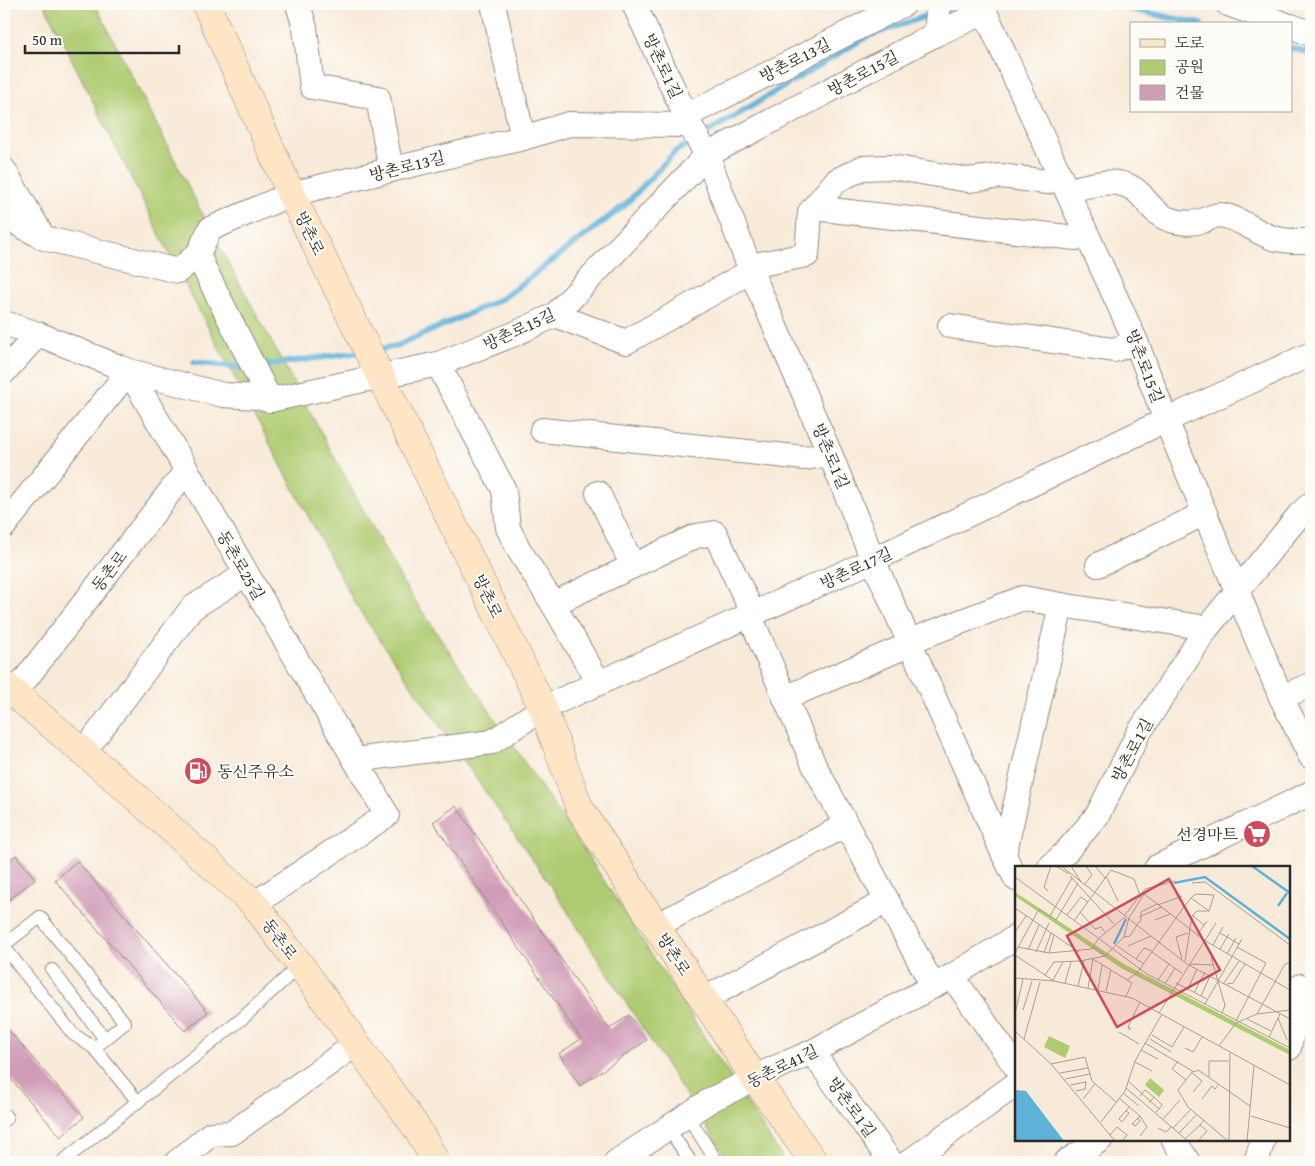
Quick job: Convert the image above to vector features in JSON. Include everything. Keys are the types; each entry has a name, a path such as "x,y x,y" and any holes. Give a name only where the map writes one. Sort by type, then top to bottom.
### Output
{"street":[{"name":"방촌로","path":"206,4 291,194 543,708 580,807 754,1077 814,1162"},
{"path":"298,4 305,28 312,87 378,98 391,170"},
{"name":"방촌로1길","path":"634,4 689,123 706,155 750,268 830,454 873,560 1015,877"},
{"name":"방촌로13길","path":"201,261 210,229 291,194 523,138 569,124 689,123 904,4"},
{"path":"936,34 939,4"},
{"path":"1228,4 1278,22"},
{"path":"494,8 523,138"},
{"name":"방촌로15길","path":"270,400 438,364 512,335 555,315 706,155 936,34 985,12 1136,342 1236,591 1281,697 1311,757"},
{"path":"1292,26 1311,34"},
{"path":"555,315 626,342 750,268 807,255 810,212 836,181 862,168 891,167 968,180 1001,176 1064,184 1125,183 1138,193 1150,207 1165,218 1180,223 1201,221 1218,215 1231,218 1272,238 1289,242 1311,241"},
{"path":"4,170 44,238"},
{"path":"814,208 1076,238 1087,235"},
{"path":"4,216 44,238 178,271 201,261 270,400"},
{"path":"4,323 38,334 129,371 223,395 258,397 270,400"},
{"path":"950,326 1114,350 1136,342"},
{"path":"4,372 38,334"},
{"name":"방촌로15길","path":"1166,420 1311,354"},
{"path":"438,364 504,490 508,528 519,550 599,683"},
{"path":"4,526 129,371"},
{"name":"동촌로25길","path":"129,371 387,814 254,904"},
{"name":"방촌로17길","path":"543,708 873,560 1166,420"},
{"path":"542,430 805,458 830,454"},
{"name":"동촌로","path":"186,471 9,690 127,789 254,904 418,1130 436,1162"},
{"path":"598,493 633,566"},
{"path":"1236,591 1300,514 1311,504"},
{"path":"1098,565 1205,513"},
{"path":"553,604 696,536 715,532 814,765 887,901 942,981 1015,1066"},
{"path":"83,753 192,608 246,574"},
{"name":"방촌로1길","path":"1051,866 1098,816 1138,734 1206,628 1236,591"},
{"path":"786,698 910,642 1023,598 1206,628"},
{"path":"1004,856 1062,605"},
{"path":"1281,697 1311,685"},
{"path":"355,760 492,742 543,708"},
{"path":"1159,866 1311,793"},
{"path":"656,926 846,825"},
{"path":"704,999 887,901"},
{"name":"동촌로41길","path":"616,1162 712,1099 754,1077 812,1052 942,981 1015,938"},
{"path":"1290,1043 1301,986"},
{"path":"177,1162 211,1134 232,1133 356,1044"},
{"name":"방촌로1길","path":"812,1052 891,1162"},
{"path":"909,1162 1015,1085"},
{"path":"1066,1162 1098,1141"},
{"path":"1175,1141 1188,1162"},
{"path":"1256,1162 1263,1141"}],"lane":[{"path":"94,1048 125,1023 40,917 4,946 73,1034 94,1048 138,1102"},
{"path":"62,1162 244,1017 300,965"},
{"path":"52,970 105,1039"},
{"path":"4,1114 6,1118 4,1120"},
{"path":"688,1115 717,1162"},
{"path":"668,1128 689,1159 684,1162"}],"green space":[{"path":"44,4 95,4 210,229 403,583 590,859 785,1162 729,1162 555,892 355,604 178,271"}],"building":[{"path":"456,806 609,1029 629,1015 647,1040 580,1086 559,1054 581,1039 433,822"},
{"path":"16,855 35,879 4,904 4,865"},
{"path":"77,861 208,1012 185,1031 55,880"},
{"path":"4,1025 84,1117 61,1137 4,1071"}],"waterway":[{"path":"944,10 967,4"},
{"path":"1106,4 1192,22"},
{"path":"376,350 397,346 503,298 625,205 675,152 868,36 932,14"},
{"path":"1292,48 1311,54"},
{"path":"259,366 361,352"},
{"path":"194,362 249,368"}],"place":[{"name":"동신주유소","path":"198,771"},
{"name":"선경마트","path":"1257,834"}]}
